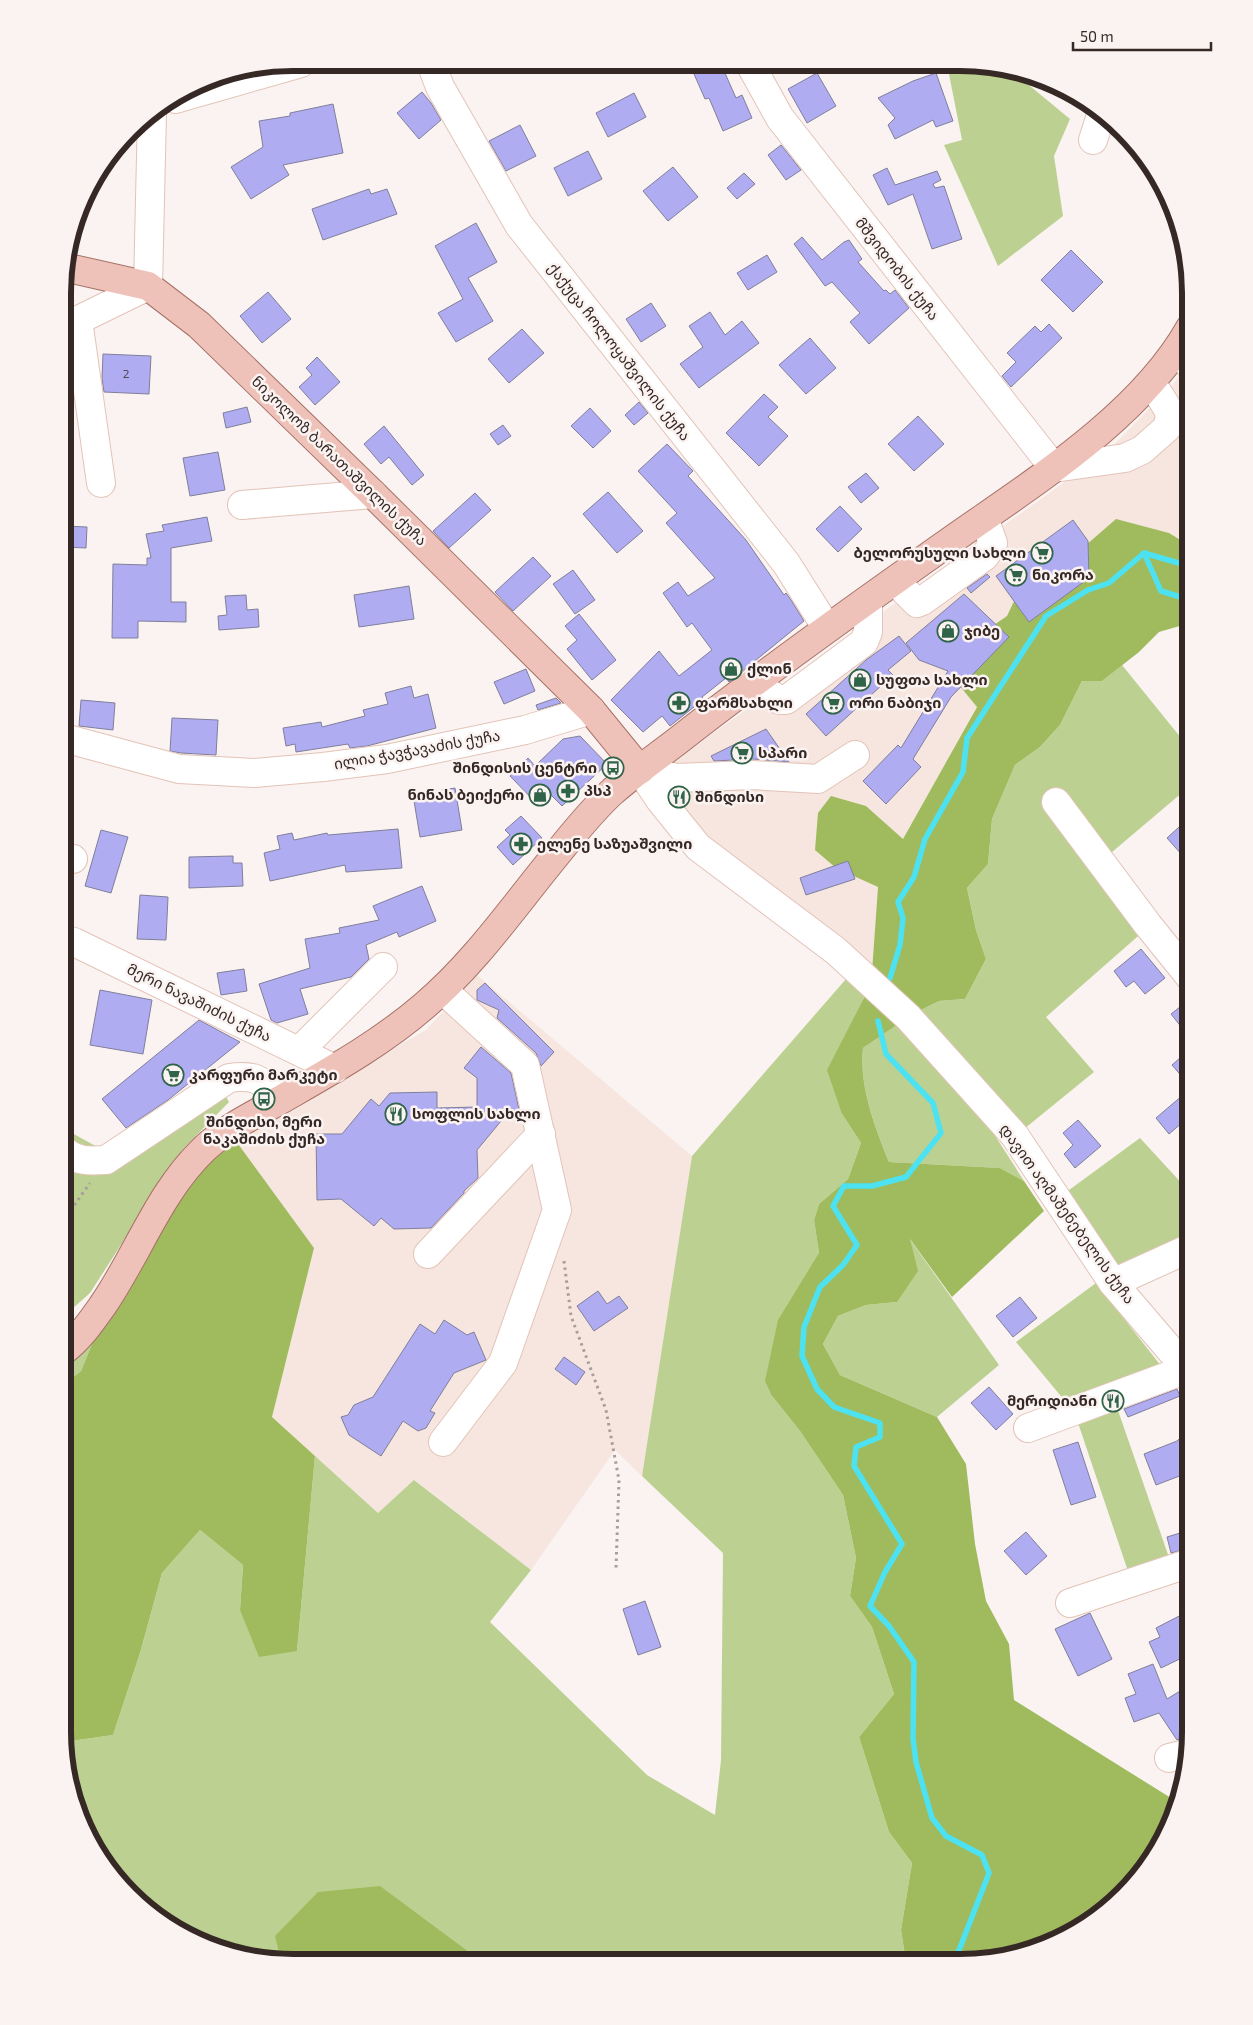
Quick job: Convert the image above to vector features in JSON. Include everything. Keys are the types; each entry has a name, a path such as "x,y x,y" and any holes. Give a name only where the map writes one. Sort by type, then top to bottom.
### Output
{"main road":[{"path":"73,268 148,286"},
{"name":"ნიკოლოზ ბარათაშვილის ქუჩა","path":"148,286 199,325 373,494 591,710 640,770"},
{"path":"71,1343 85,1330 114,1290 158,1211 187,1168 204,1149 228,1129 335,1069 381,1040 443,990 487,941 586,819 613,791 753,682 1054,468 1121,413 1151,382 1182,360"}],"street":[{"name":"ქაქუცა ჩოლოყაშვილის ქუჩა","path":"434,71 440,87 519,225 786,564 827,628"},
{"name":"მშვიდობის ქუჩა","path":"754,71 780,118 1054,468"},
{"path":"200,92 262,73"},
{"path":"1092,140 1099,120"},
{"path":"101,483 71,324 148,286 152,122"},
{"path":"1054,468 1125,458 1142,450 1167,428 1170,417 1168,409 1151,382"},
{"path":"242,505 373,494"},
{"path":"753,682 779,700 786,700 864,642 868,632 868,600"},
{"name":"ილია ჭავჭავაძის ქუჩა","path":"71,740 179,769 254,773 387,759 525,730 591,710"},
{"path":"640,770 676,778 752,775 818,779 855,755"},
{"name":"დავით აღმაშენებელის ქუჩა","path":"640,770 660,800 698,847 836,951 908,1017 1015,1136 1113,1283 1182,1364"},
{"path":"1056,802 1182,967"},
{"name":"მერი ნავაშიძის ქუჩა","path":"71,941 335,1069"},
{"path":"299,1051 383,967"},
{"path":"443,990 525,1065 556,1210 503,1363 443,1442"},
{"path":"71,1156 85,1162 106,1160 229,1078 239,1076 259,1078 281,1099"},
{"path":"428,1254 541,1134"},
{"path":"1113,1283 1182,1252"},
{"path":"1028,1428 1182,1373"},
{"path":"1070,1603 1182,1566"}],"path":[{"path":"71,1210 106,1160"},
{"path":"563,1258 572,1316 606,1410 619,1480 616,1568"}],"shaded area":[{"path":"1182,370 1182,541 1168,533 1078,552 1016,597 1007,616 988,629 977,706 903,839 866,806 836,868 878,887 872,971 703,838 666,786 666,767 1108,451 1175,382"},
{"path":"477,975 692,1156 642,1476 615,1450 531,1570 415,1480 378,1513 272,1417 314,1248 233,1137 285,1110 426,1030"}],"green space":[{"path":"948,71 989,73 1032,83 1030,86 1070,119 1054,156 1063,216 998,266 944,145 962,140"},
{"path":"1116,519 1169,533 1182,541 1182,625 1159,632 1139,652 1102,681 1082,681 1060,725 1040,747 1015,765 992,819 988,864 967,888 976,930 986,959 965,999 939,1001 919,1011 872,971 878,887 836,868 815,850 818,813 831,796 866,806 903,839 977,707 959,685 988,629 1007,616 1016,597 1078,552"},
{"path":"1122,665 1182,739 1182,793 1105,858 1145,930 1046,1017 1094,1072 1024,1129 919,1011 939,1001 965,999 986,959 976,930 967,888 988,864 992,819 1015,765 1040,747 1060,725 1082,681 1102,681"},
{"path":"846,979 865,996 848,1032 842,1114 861,1143 848,1179 819,1204 814,1220 819,1253 772,1396 800,1431 843,1495 856,1558 850,1596 872,1627 894,1694 859,1737 889,1832 912,1863 901,1930 905,1954 440,1954 276,1936 279,1953 236,1946 208,1937 182,1924 158,1908 126,1878 94,1830 79,1789 73,1761 72,1741 113,1735 140,1653 162,1573 200,1530 243,1565 240,1610 297,1651 315,1456 378,1513 414,1480 531,1570 490,1622 647,1775 715,1815 721,1760 723,1553 642,1476 692,1156"},
{"path":"865,996 897,1025 863,1048 862,1063 869,1106 889,1162 1000,1168 1024,1181 1044,1211 952,1297 910,1239 918,1271 897,1302 866,1305 838,1316 823,1344 840,1375 937,1417 966,1464 975,1544 986,1601 1009,1644 1014,1700 1171,1798 1165,1817 1152,1843 1127,1878 1106,1899 1071,1924 1045,1937 989,1952 905,1954 901,1930 912,1863 889,1832 859,1737 894,1694 872,1627 850,1596 856,1558 843,1495 800,1431 772,1396 765,1381 778,1320 819,1253 814,1220 819,1204 848,1179 861,1143 842,1114 827,1070"},
{"path":"897,1025 944,1071 985,1120 1024,1181 1000,1168 889,1162 869,1106 862,1063 863,1048"},
{"path":"215,1078 229,1102 182,1150 90,1293 71,1310 71,1132 110,1154"},
{"path":"233,1137 314,1248 272,1417 315,1456 297,1651 259,1657 240,1610 243,1565 200,1530 162,1573 140,1653 113,1735 72,1741 71,1379 81,1371 94,1339 181,1189"},
{"path":"1140,1138 1182,1184 1182,1246 1115,1276 1065,1193"},
{"path":"909,1238 999,1365 937,1417 840,1375 823,1344 838,1316 866,1305 897,1302"},
{"path":"1096,1283 1165,1371 1070,1407 1016,1342"},
{"path":"94,1339 81,1371 71,1379 71,1360"},
{"path":"1113,1396 1173,1569 1132,1583 1074,1411"},
{"path":"380,1886 472,1954 279,1953 275,1936 318,1892"}],"building":[{"path":"701,71 724,71 736,98 742,95 752,118 723,131 709,98 705,99 694,74"},
{"path":"817,73 836,106 807,123 788,89"},
{"path":"936,73 953,121 936,127 933,120 895,139 888,125 895,118 878,98 913,81"},
{"path":"422,92 441,120 419,139 397,113"},
{"path":"634,93 646,117 608,137 596,113"},
{"path":"333,104 343,153 283,165 289,175 251,199 231,167 263,147 259,121 290,116 290,113"},
{"path":"520,125 536,156 506,171 489,141"},
{"path":"781,145 801,170 786,180 768,155"},
{"path":"588,151 602,179 568,196 554,168"},
{"path":"673,167 698,197 668,221 643,191"},
{"path":"887,168 895,185 937,171 941,180 933,184 935,188 944,186 962,239 932,249 913,194 888,205 873,175"},
{"path":"744,173 755,184 737,199 727,188"},
{"path":"369,189 371,194 387,189 397,214 323,240 312,209"},
{"path":"476,223 497,262 468,278 493,321 456,342 438,313 463,299 435,246"},
{"path":"802,237 822,260 849,240 862,259 858,262 884,291 886,290 890,294 895,290 909,308 869,344 850,322 860,313 832,282 825,286 794,244"},
{"path":"1071,250 1103,282 1073,312 1041,280"},
{"path":"767,255 777,272 748,290 737,273"},
{"path":"268,292 291,319 262,343 240,316"},
{"path":"651,303 666,326 641,342 626,319"},
{"path":"710,312 725,335 742,321 759,343 699,388 680,364 703,347 689,326"},
{"path":"1049,324 1062,338 1011,387 1002,376 1016,362 1007,353 1035,326 1041,332"},
{"path":"522,329 544,353 509,383 488,359"},
{"path":"810,338 836,368 806,394 779,365"},
{"path":"103,354 151,356 149,394 104,392 102,378"},
{"path":"317,357 340,382 315,405 299,387 312,375 306,368"},
{"path":"764,394 778,407 768,417 788,436 759,466 726,433"},
{"path":"639,402 648,413 634,425 625,415"},
{"path":"247,407 251,422 226,428 223,413"},
{"path":"590,408 611,431 593,448 571,426"},
{"path":"918,416 944,444 914,471 888,444"},
{"path":"503,425 511,436 498,445 490,434"},
{"path":"384,426 424,475 412,485 389,457 381,464 364,444"},
{"path":"667,444 693,471 688,476 746,540 784,595 786,593 804,621 729,682 726,678 702,697 704,699 670,726 662,716 643,732 611,700 659,651 679,676 712,650 692,623 687,627 663,593 678,582 688,596 715,578 666,523 677,513 638,471"},
{"path":"218,452 225,490 190,496 183,458"},
{"path":"866,473 879,488 861,503 848,487"},
{"path":"608,492 643,531 617,553 583,514"},
{"path":"475,493 491,510 449,548 433,531"},
{"path":"840,506 862,529 838,552 816,529"},
{"path":"207,517 212,541 171,548 171,602 186,602 186,622 138,621 138,638 112,638 113,564 147,565 147,558 151,558 146,534 164,531 162,525"},
{"path":"1073,520 1088,541 1089,578 1029,622 996,576"},
{"path":"71,526 87,527 86,548 71,547"},
{"path":"533,557 551,576 513,611 495,592"},
{"path":"573,570 595,600 575,614 553,584"},
{"path":"987,574 990,577 971,593 967,588"},
{"path":"409,586 414,619 359,627 354,595"},
{"path":"964,594 1009,637 951,697 913,759 921,767 886,804 863,781 898,745 901,748 948,671 919,660 906,643"},
{"path":"246,595 247,610 258,609 259,627 219,630 218,616 227,615 225,596"},
{"path":"579,614 616,660 592,680 567,649 577,640 565,626"},
{"path":"899,636 911,651 888,670 893,675 826,736 806,714 866,660"},
{"path":"526,669 535,691 504,704 494,682"},
{"path":"411,686 414,698 428,694 436,728 367,746 350,748 348,744 296,752 295,744 286,746 283,728 321,722 322,727 365,716 363,710 388,704 385,693"},
{"path":"556,698 561,703 538,710 536,705"},
{"path":"81,700 115,703 113,730 79,726"},
{"path":"172,718 218,720 216,755 170,751"},
{"path":"766,729 789,762 753,759 714,761 711,756"},
{"path":"580,736 607,764 562,806 551,795 539,806 510,776 528,758 535,766 563,739"},
{"path":"455,788 462,830 420,837 413,795"},
{"path":"521,816 542,838 513,865 497,847 510,835 505,830"},
{"path":"1182,824 1182,855 1167,838"},
{"path":"398,829 402,868 346,872 345,865 270,881 264,853 280,849 277,836 292,833 294,840 327,833 328,835"},
{"path":"101,830 128,837 111,893 85,886"},
{"path":"233,856 233,863 242,863 243,886 189,888 189,857"},
{"path":"848,861 855,879 806,895 800,878"},
{"path":"422,886 436,921 399,937 397,932 366,945 369,959 351,977 300,989 308,1014 277,1023 271,1020 259,984 310,968 305,939 340,933 339,928 379,920 373,906"},
{"path":"140,895 168,897 166,940 137,939"},
{"path":"1141,949 1165,978 1145,994 1134,981 1126,987 1114,971"},
{"path":"244,969 247,991 221,995 217,973"},
{"path":"485,983 554,1052 541,1066 536,1053 497,1018 499,1010 477,1000 477,990"},
{"path":"100,990 152,1000 143,1054 90,1045"},
{"path":"1182,1005 1182,1028 1171,1014"},
{"path":"199,1020 240,1042 168,1100 126,1128 102,1099"},
{"path":"481,1047 511,1073 520,1114 506,1115 477,1150 478,1178 431,1228 394,1229 381,1218 374,1226 341,1199 317,1200 316,1134 342,1134 371,1099 379,1106 390,1093 437,1092 437,1108 477,1107 477,1078 464,1068"},
{"path":"1182,1056 1182,1077 1172,1065"},
{"path":"1182,1096 1182,1123 1169,1134 1156,1118"},
{"path":"1078,1120 1101,1146 1075,1168 1064,1154 1073,1145 1063,1133"},
{"path":"598,1291 607,1304 619,1296 628,1308 594,1331 577,1306"},
{"path":"1020,1297 1037,1318 1013,1337 996,1316"},
{"path":"444,1320 467,1335 474,1332 486,1360 454,1373 430,1411 435,1413 426,1428 418,1431 403,1421 381,1456 349,1435 341,1417 348,1415 354,1405 373,1397 420,1324 435,1334"},
{"path":"564,1357 585,1372 576,1385 555,1369"},
{"path":"989,1387 1013,1414 996,1430 971,1403"},
{"path":"1177,1389 1180,1396 1128,1417 1124,1409"},
{"path":"1182,1436 1182,1475 1156,1485 1144,1454 1177,1441"},
{"path":"1078,1442 1096,1497 1071,1505 1053,1450"},
{"path":"1026,1532 1047,1556 1026,1575 1004,1551"},
{"path":"1182,1532 1182,1550 1171,1553 1167,1537"},
{"path":"645,1601 661,1647 638,1655 623,1609"},
{"path":"1090,1613 1112,1659 1078,1676 1055,1629"},
{"path":"1182,1615 1182,1658 1161,1668 1149,1642 1160,1637 1156,1628"},
{"path":"1153,1664 1167,1699 1182,1690 1181,1739 1177,1740 1159,1713 1134,1722 1125,1698 1136,1694 1128,1674"}],"waterway":[{"path":"1144,553 1182,564"},
{"path":"890,978 900,945 903,918 898,902 914,877 925,839 963,772 967,738 1046,616 1088,590 1109,583 1144,553 1161,591 1182,598"},
{"path":"878,1021 886,1054 933,1103 941,1133 906,1177 872,1186 844,1186 833,1206 857,1245 843,1265 820,1287 804,1327 802,1356 817,1389 834,1407 880,1423 880,1437 856,1447 854,1466 902,1544 885,1572 870,1606 889,1626 914,1662 913,1738 916,1762 932,1818 946,1836 982,1855 989,1873 958,1954"}],"place":[{"name":"ბელორუსული სახლი","path":"1042,553"},
{"name":"ნიკორა","path":"1016,575"},
{"name":"ჯიბე","path":"948,631"},
{"name":"ქლინ","path":"731,669"},
{"name":"სუფთა სახლი","path":"860,680"},
{"name":"ფარმსახლი","path":"679,703"},
{"name":"ორი ნაბიჯი","path":"833,703"},
{"name":"სპარი","path":"742,753"},
{"name":"შინდისის ცენტრი","path":"613,768"},
{"name":"პსპ","path":"568,791"},
{"name":"ნინას ბეიქერი","path":"540,795"},
{"name":"შინდისი","path":"679,797"},
{"name":"ელენე საზუაშვილი","path":"521,844"},
{"name":"კარფური მარკეტი","path":"173,1075"},
{"name":"შინდისი, მერი ნაკაშიძის ქუჩა","path":"264,1099"},
{"name":"სოფლის სახლი","path":"396,1114"},
{"name":"მერიდიანი","path":"1113,1401"}]}
